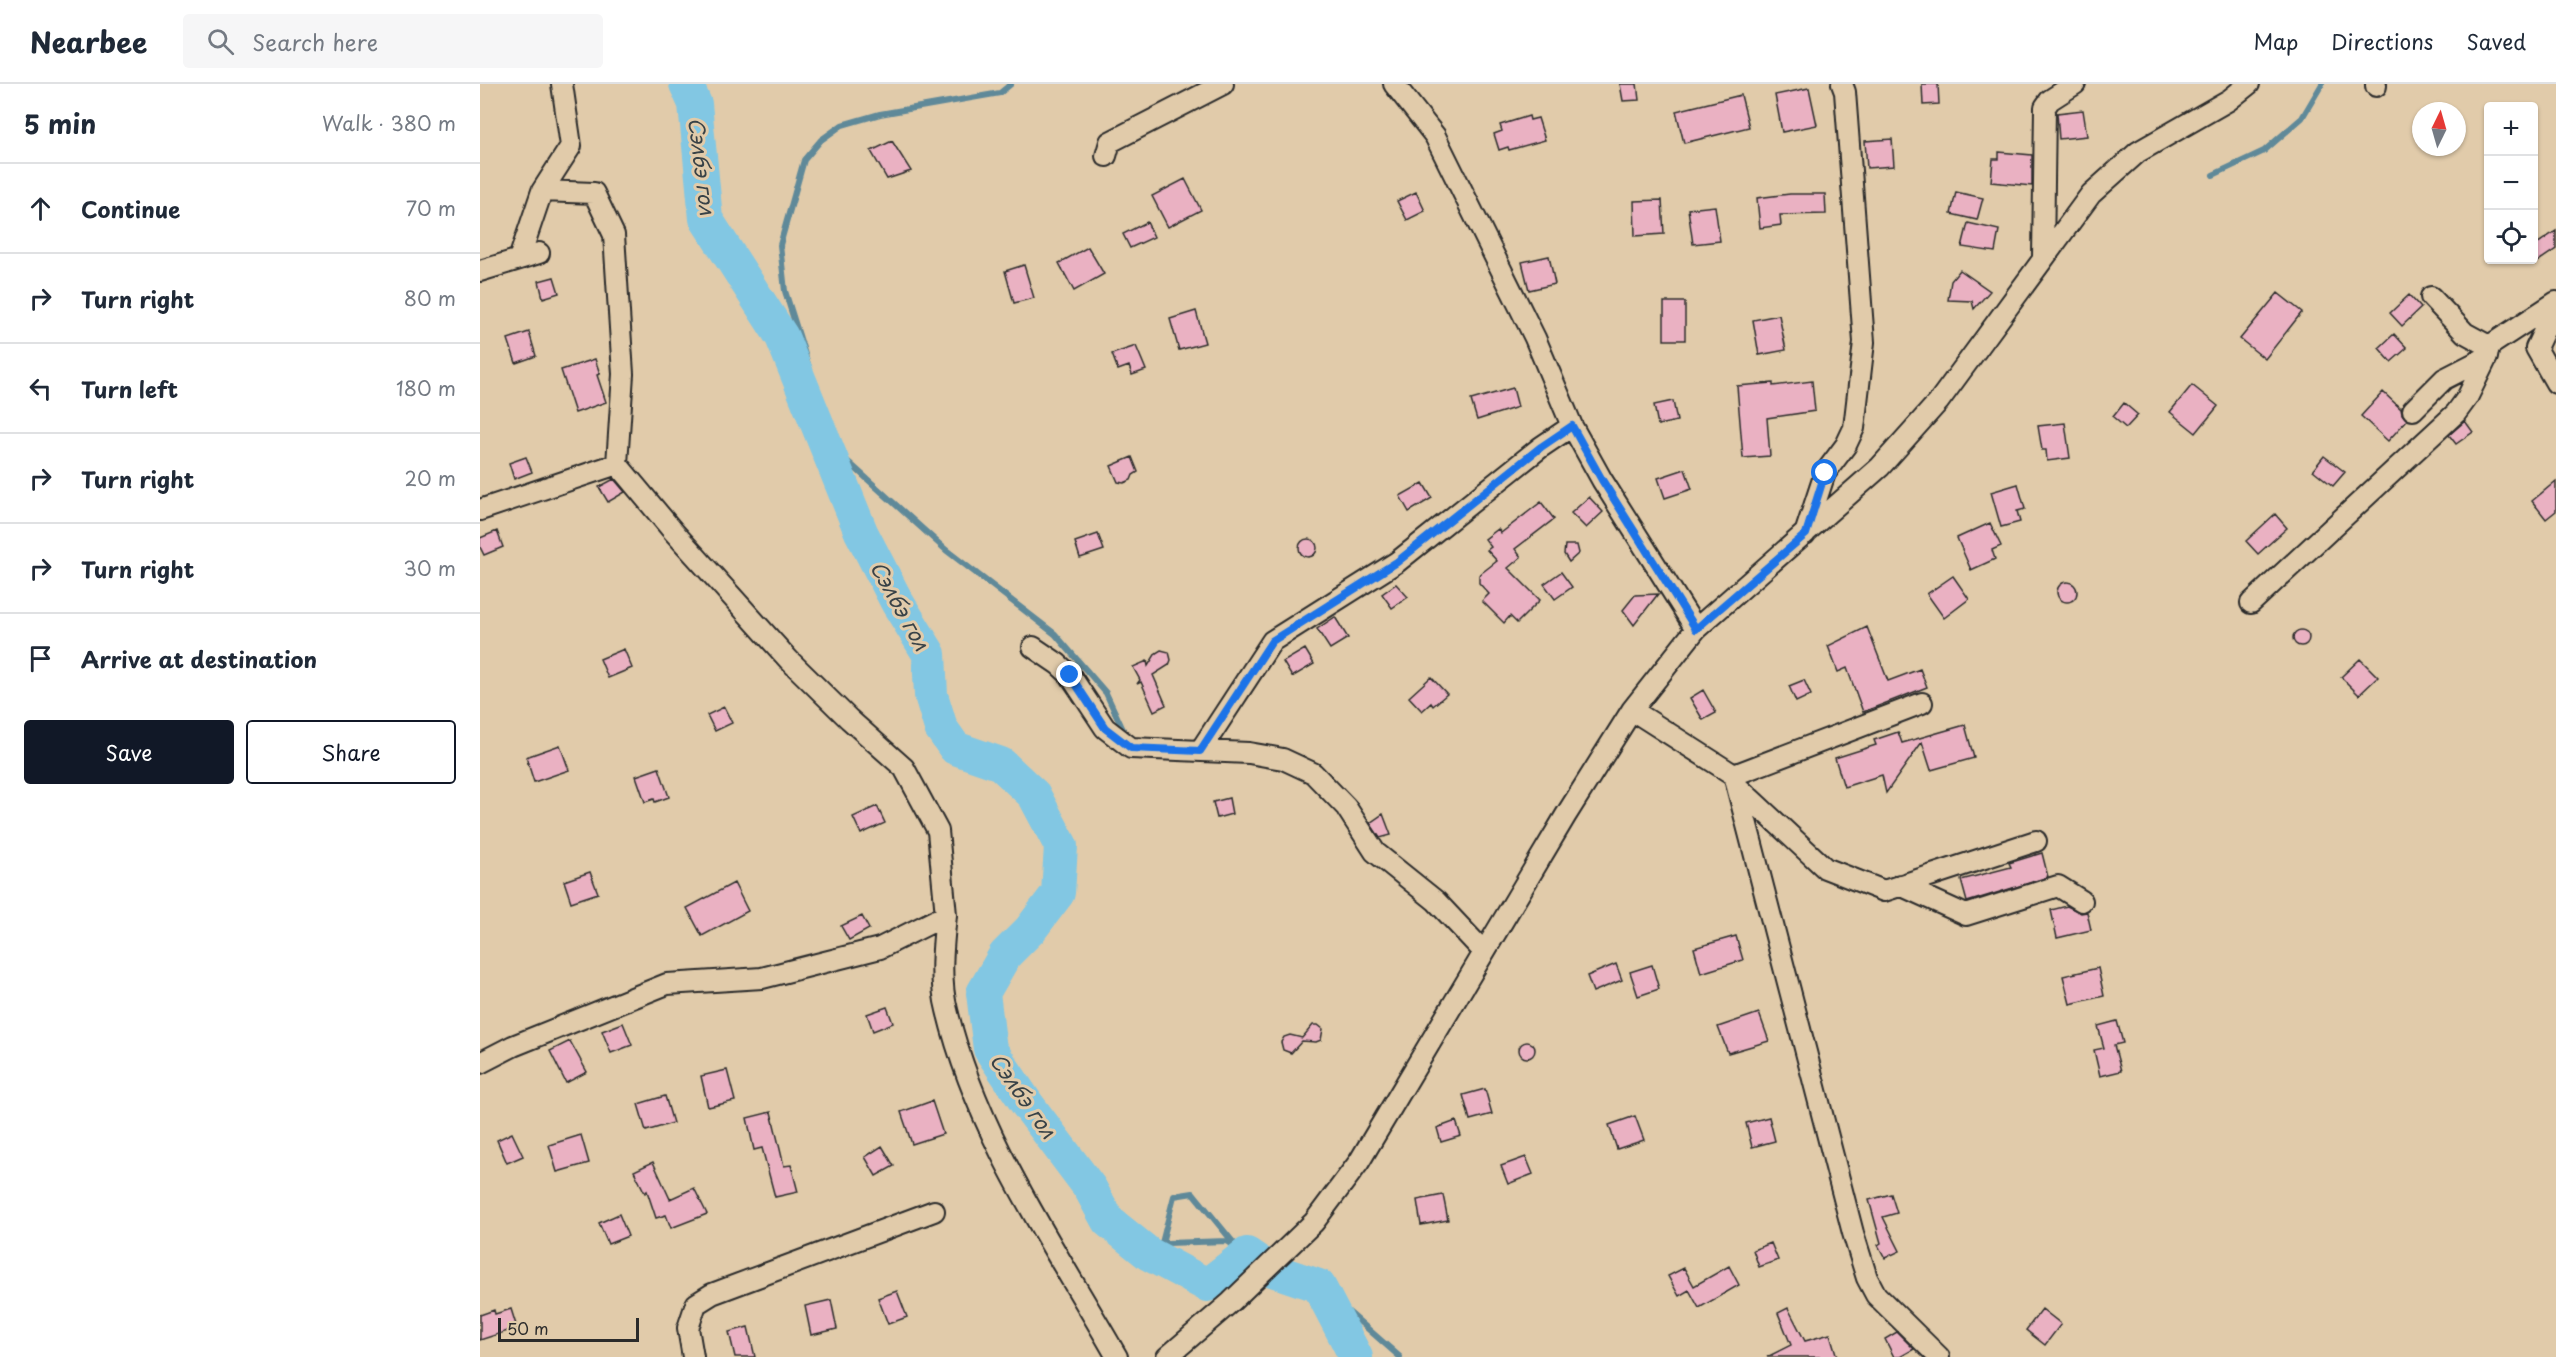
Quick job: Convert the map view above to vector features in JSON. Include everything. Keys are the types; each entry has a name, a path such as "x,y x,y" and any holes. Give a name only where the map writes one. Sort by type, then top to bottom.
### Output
{"street":[{"path":"519,259 542,190 571,146 562,84"},
{"path":"1106,156 1110,142 1223,84"},
{"path":"1394,84 1440,146 1534,338 1572,426 1602,480 1696,629"},
{"path":"1806,534 1825,473 1846,445 1854,428 1864,342 1845,92 1842,84"},
{"path":"2043,257 2045,107 2050,100 2075,84"},
{"path":"1167,1357 1245,1289 1314,1222 1359,1162 1632,710 1696,629 1880,467 1939,401 2091,194 2138,152 2229,100 2249,84"},
{"path":"542,190 594,194 614,235 623,374 618,464 673,531 789,660 849,719 904,768 938,831 946,915 942,949 946,1008 966,1071 1003,1160 1117,1357"},
{"path":"480,272 539,253"},
{"path":"2431,297 2465,333 2488,352"},
{"path":"2413,410 2444,379 2488,352 2556,303"},
{"path":"2556,303 2536,348 2556,383"},
{"path":"2251,603 2456,413 2467,398 2488,352"},
{"path":"1200,751 1272,641 1397,562 1541,447 1572,426"},
{"path":"480,510 618,464"},
{"path":"1034,647 1070,675 1105,728 1131,748 1249,753 1283,759 1312,773 1346,807 1375,852 1436,901 1484,952"},
{"path":"1736,781 1922,703"},
{"path":"1632,710 1736,781 1825,868 1884,891 2037,841"},
{"path":"1736,781 1853,1233 1868,1278 1876,1295 1939,1357"},
{"path":"1900,885 1966,915 2058,886 2082,901"},
{"path":"480,1063 513,1046 667,984 762,978 880,948 946,915"},
{"path":"693,1357 688,1328 696,1304 712,1294 934,1211"}],"building":[{"path":"1620,84 1637,84 1639,100 1623,101"},
{"path":"1922,84 1938,84 1939,104 1923,105"},
{"path":"1809,88 1817,125 1782,132 1775,95"},
{"path":"1741,95 1749,127 1684,143 1676,111"},
{"path":"2083,110 2087,136 2059,139 2057,113"},
{"path":"1529,116 1530,120 1538,118 1545,140 1509,150 1508,147 1499,150 1494,134 1502,131 1500,125"},
{"path":"1892,139 1894,166 1867,168 1865,141"},
{"path":"892,141 911,171 887,179 871,151"},
{"path":"1999,152 2032,155 2032,186 1991,182 1993,159 1999,159"},
{"path":"1185,179 1201,210 1168,227 1152,196"},
{"path":"1416,192 1425,211 1407,220 1397,201"},
{"path":"1956,192 1983,198 1977,220 1951,214"},
{"path":"1790,194 1825,194 1826,214 1780,215 1781,225 1760,228 1757,198"},
{"path":"1662,200 1664,234 1635,236 1634,201"},
{"path":"1715,206 1720,241 1693,244 1688,209"},
{"path":"1147,222 1154,237 1130,248 1123,234"},
{"path":"1968,223 1999,230 1995,252 1962,247"},
{"path":"2556,231 2556,249 2538,261 2538,243"},
{"path":"1088,247 1104,274 1074,291 1059,263"},
{"path":"1549,256 1555,284 1529,290 1522,262"},
{"path":"1024,265 1034,298 1014,303 1005,271"},
{"path":"1960,270 1990,291 1974,309 1972,301 1948,300 1951,281"},
{"path":"554,277 559,293 543,298 539,281"},
{"path":"2278,293 2302,312 2265,359 2240,339"},
{"path":"2409,295 2421,308 2402,326 2390,313"},
{"path":"1664,302 1685,302 1685,340 1664,340"},
{"path":"1196,311 1205,343 1179,350 1170,319"},
{"path":"1779,315 1786,350 1759,355 1753,320"},
{"path":"529,332 536,356 516,363 508,339"},
{"path":"2394,334 2407,348 2391,362 2379,348"},
{"path":"1136,346 1146,370 1132,375 1129,366 1118,370 1112,354"},
{"path":"595,359 600,374 597,375 606,402 575,413 561,370"},
{"path":"1812,381 1815,411 1767,418 1770,456 1743,458 1737,386 1773,383 1773,386"},
{"path":"2192,385 2218,406 2196,433 2170,412"},
{"path":"1513,388 1518,407 1477,420 1471,400"},
{"path":"2383,392 2401,409 2407,420 2388,441 2361,416"},
{"path":"1673,401 1677,421 1658,425 1654,405"},
{"path":"2124,403 2138,415 2126,428 2113,417"},
{"path":"2465,421 2473,432 2456,444 2449,435"},
{"path":"2065,423 2070,458 2047,461 2046,450 2042,450 2038,426"},
{"path":"2324,456 2345,472 2333,486 2313,470"},
{"path":"526,457 532,472 514,479 509,463"},
{"path":"1132,457 1138,472 1131,480 1124,483 1118,482 1111,466"},
{"path":"1685,469 1692,489 1665,498 1658,478"},
{"path":"614,479 625,492 608,502 599,487"},
{"path":"2556,481 2556,511 2546,519 2532,501"},
{"path":"1423,483 1432,498 1409,512 1400,496"},
{"path":"2018,484 2025,509 2017,511 2020,522 2001,527 1991,492"},
{"path":"1589,497 1603,512 1586,528 1571,513"},
{"path":"1541,502 1554,519 1515,549 1521,557 1508,568 1540,600 1517,623 1510,616 1504,623 1482,601 1489,594 1479,583 1479,575 1497,561 1487,550 1491,547 1485,539 1498,529 1501,533"},
{"path":"2275,514 2287,528 2258,554 2246,541"},
{"path":"1990,523 2001,546 1992,550 1995,559 1971,570 1957,538"},
{"path":"497,531 503,547 484,555 480,547 480,538"},
{"path":"1098,534 1104,550 1080,558 1075,542"},
{"path":"1308,539 1314,542 1317,548 1314,554 1308,557 1302,554 1299,548 1302,542"},
{"path":"1565,545 1577,545 1579,553 1569,562 1564,554"},
{"path":"1561,572 1572,587 1555,599 1544,584"},
{"path":"1953,576 1969,599 1944,618 1927,594"},
{"path":"2067,582 2074,585 2077,592 2074,599 2067,602 2060,599 2057,592 2060,585"},
{"path":"1396,584 1408,597 1392,608 1382,594"},
{"path":"1658,594 1634,625 1623,610 1635,595"},
{"path":"1335,617 1348,638 1330,649 1317,629"},
{"path":"1867,627 1888,681 1920,669 1927,687 1863,712 1847,668 1838,672 1828,646"},
{"path":"2301,630 2307,632 2309,638 2307,644 2301,646 2295,644 2293,638 2295,632"},
{"path":"624,649 632,668 608,678 600,659"},
{"path":"1305,649 1314,664 1292,677 1283,662"},
{"path":"1161,650 1169,652 1171,660 1169,665 1153,675 1166,705 1154,711 1141,682 1137,684 1140,680 1133,667 1147,661 1148,666 1156,653"},
{"path":"2360,659 2378,677 2359,695 2341,677"},
{"path":"1431,677 1447,694 1433,706 1431,703 1422,711 1409,697"},
{"path":"1804,680 1811,695 1796,702 1789,686"},
{"path":"1703,690 1716,713 1703,720 1690,698"},
{"path":"724,707 732,723 715,731 707,715"},
{"path":"1965,725 1974,758 1931,770 1922,742 1886,793 1882,775 1844,787 1835,758 1876,745 1874,740 1898,732 1902,743"},
{"path":"560,745 569,770 534,782 526,757"},
{"path":"659,768 669,797 655,802 654,799 645,802 636,776"},
{"path":"1229,798 1232,814 1217,818 1213,802"},
{"path":"877,806 885,823 861,834 853,817"},
{"path":"1383,814 1391,835 1380,838 1370,823"},
{"path":"2042,853 2048,877 1967,902 1961,880 2011,867 2009,863"},
{"path":"590,872 598,893 571,902 564,881"},
{"path":"734,883 748,911 702,936 687,908"},
{"path":"2067,906 2081,913 2087,912 2091,930 2057,938 2051,910"},
{"path":"862,916 869,929 849,940 841,926"},
{"path":"1736,936 1743,960 1701,973 1694,948"},
{"path":"1616,964 1622,980 1593,992 1587,976"},
{"path":"1652,965 1659,989 1638,996 1630,972"},
{"path":"2098,968 2104,996 2070,1004 2063,976"},
{"path":"887,1007 893,1023 873,1031 867,1014"},
{"path":"1759,1013 1769,1041 1728,1053 1718,1027"},
{"path":"2117,1021 2123,1043 2114,1045 2121,1071 2100,1076 2094,1050 2104,1048 2098,1026"},
{"path":"623,1023 632,1045 611,1053 602,1031"},
{"path":"1313,1025 1318,1025 1323,1029 1321,1040 1302,1041 1291,1053 1283,1050 1281,1042 1284,1037 1290,1035 1302,1038"},
{"path":"570,1041 587,1072 566,1083 550,1051"},
{"path":"1524,1042 1530,1042 1535,1050 1533,1056 1524,1058 1519,1053 1519,1047"},
{"path":"727,1070 735,1101 708,1107 701,1076"},
{"path":"1485,1089 1492,1114 1470,1120 1463,1095"},
{"path":"665,1096 673,1123 646,1131 638,1104"},
{"path":"932,1101 943,1134 912,1144 901,1112"},
{"path":"771,1112 784,1166 791,1165 798,1192 775,1197 762,1148 754,1150 747,1118"},
{"path":"1635,1116 1644,1140 1617,1149 1609,1125"},
{"path":"1769,1117 1775,1141 1752,1147 1746,1123"},
{"path":"1456,1121 1461,1136 1441,1142 1437,1128"},
{"path":"512,1133 523,1156 507,1163 497,1140"},
{"path":"581,1135 589,1163 557,1172 549,1145"},
{"path":"882,1146 894,1166 876,1176 865,1157"},
{"path":"1526,1157 1533,1174 1508,1184 1501,1166"},
{"path":"653,1162 670,1199 694,1188 707,1214 671,1228 666,1215 656,1218 647,1191 645,1193 634,1171"},
{"path":"1891,1194 1897,1213 1883,1217 1900,1251 1885,1258 1878,1245 1881,1243 1869,1200"},
{"path":"1443,1195 1448,1220 1421,1225 1417,1200"},
{"path":"619,1214 628,1236 608,1244 599,1223"},
{"path":"1771,1243 1778,1260 1759,1267 1753,1250"},
{"path":"1729,1266 1739,1285 1699,1308 1689,1290 1679,1296 1668,1276 1684,1268 1694,1286"},
{"path":"897,1291 907,1317 888,1324 878,1298"},
{"path":"831,1300 837,1329 811,1335 805,1306"},
{"path":"1788,1308 1805,1341 1830,1334 1837,1357 1767,1357 1791,1345 1778,1313"},
{"path":"511,1309 517,1328 480,1340 480,1315 494,1310 495,1314"},
{"path":"2042,1309 2061,1324 2045,1345 2026,1330"},
{"path":"748,1327 755,1357 735,1357 729,1332"},
{"path":"1897,1332 1914,1349 1900,1357 1894,1357 1885,1339"}],"waterway":[{"name":"Сэлбэ гол","path":"686,84 695,104 706,219 782,337 861,532 897,602 929,654 931,695 941,728 955,748 1001,764 1034,795 1061,846 1058,893 1030,930 1005,955 983,993 990,1049 1027,1104 1090,1188 1108,1221 1149,1254 1207,1285 1247,1254 1269,1269 1319,1286 1356,1357"},
{"path":"1011,84 1000,93 880,114 842,125 821,140 804,160 780,245 785,291 813,380 822,419 824,440 946,550 1055,634 1106,693 1126,736"},
{"path":"2213,175 2264,151 2302,118 2322,84"},
{"path":"1162,1243 1174,1196 1193,1193 1237,1247"},
{"path":"1137,1244 1227,1241 1247,1254"},
{"path":"1319,1286 1400,1357"}],"route":[{"path":"1070,675 1077,690 1105,728 1131,748 1200,751 1272,641 1397,562 1541,447 1572,426 1602,480 1696,629 1806,534 1825,473"}]}
